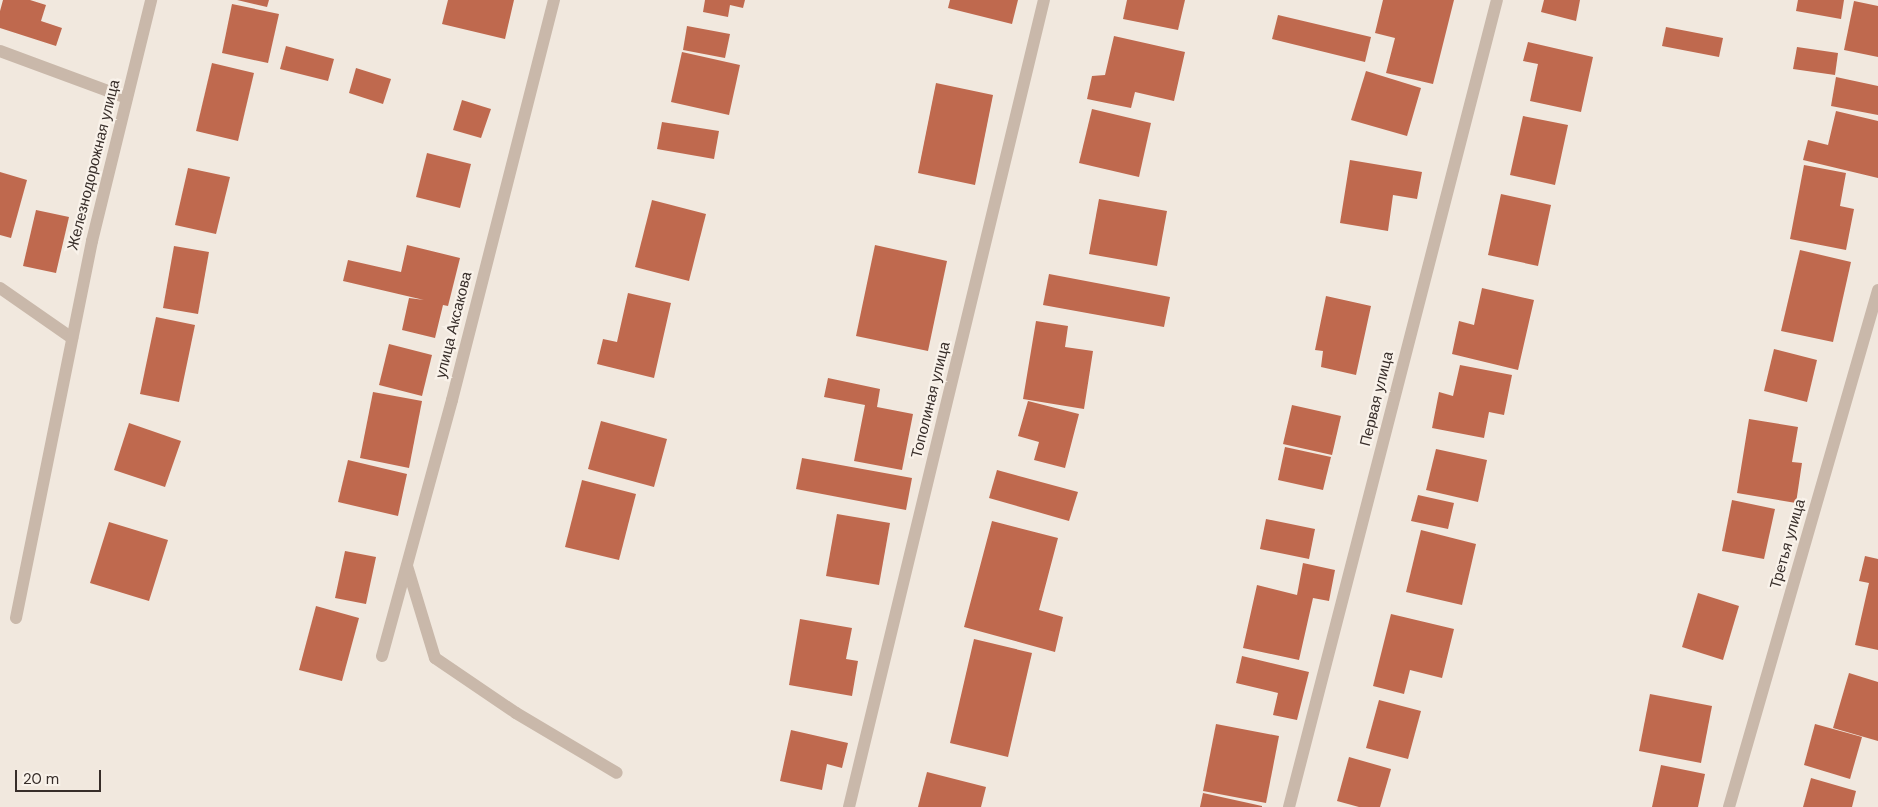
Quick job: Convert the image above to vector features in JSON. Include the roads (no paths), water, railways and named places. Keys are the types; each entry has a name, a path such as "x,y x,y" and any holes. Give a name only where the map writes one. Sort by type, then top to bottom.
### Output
{"street":[{"name":"Железнодорожная улица","path":"16,618 92,241 151,0"},
{"name":"улица Аксакова","path":"382,656 454,391 554,0"},
{"name":"Тополиная улица","path":"849,807 1044,0"},
{"name":"Первая улица","path":"1289,807 1497,0"},
{"path":"0,51 127,98"},
{"path":"0,288 72,338"},
{"name":"Третья улица","path":"1729,807 1878,290"},
{"path":"407,566 436,658 516,713 617,773"}]}
